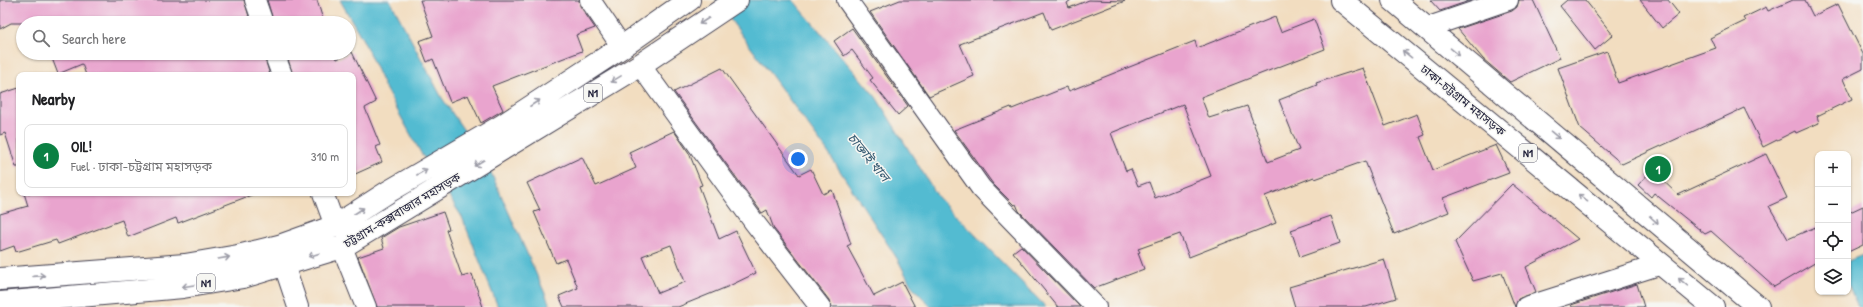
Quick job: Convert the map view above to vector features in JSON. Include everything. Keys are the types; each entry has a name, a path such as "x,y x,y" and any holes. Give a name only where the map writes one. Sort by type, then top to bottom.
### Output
{"highway":[{"name":"চট্টগ্রাম-কক্সবাজার মহাসড়ক","path":"0,303 183,287 243,277 342,247 399,214 622,47 660,22 689,0"},
{"name":"চট্টগ্রাম-কক্সবাজার মহাসড়ক","path":"0,279 184,265 238,256 279,246 335,226 388,192 508,133 640,65 672,42 737,0"},
{"name":"ঢাকা-চট্টগ্রাম মহাসড়ক","path":"1341,0 1713,307"},
{"path":"1367,23 1389,0"},
{"path":"1393,0 1618,187 1682,245 1758,307"}],"street":[{"path":"255,0 261,16"},
{"path":"590,0 622,47"},
{"path":"847,0 981,188 1096,307"},
{"path":"1426,28 1508,0"},
{"path":"277,60 281,72"},
{"path":"640,65 754,222 820,307"},
{"path":"324,196 335,226"},
{"path":"342,247 366,307"},
{"path":"1526,307 1662,264"},
{"path":"284,265 298,307"}],"water":[{"path":"340,0 390,0 442,98 488,166 551,307 498,307 462,217 421,153 385,88 356,28 356,16 349,16"},
{"name":"চাক্তাই খাল","path":"716,0 793,0 876,97 938,197 1046,307 931,307 911,285 898,260 827,151"},
{"path":"1863,255 1863,307 1858,307 1851,291 1851,260"}],"building":[{"path":"0,0 244,0 249,16 16,16 16,23 11,23 0,29"},
{"path":"267,0 317,0 322,16 272,16"},
{"path":"420,0 579,0 580,6 595,28 576,35 582,51 492,86 503,110 481,123 468,95 450,102 433,59 427,62 419,41 433,36"},
{"path":"900,0 1071,0 1067,3 1069,8 1089,0 1125,1 1051,30 1044,12 960,44 974,76 929,96 870,12"},
{"path":"1430,0 1472,0 1440,11"},
{"path":"1519,0 1533,0 1560,58 1510,82 1483,59 1458,29 1512,11 1517,7"},
{"path":"1567,0 1585,0 1613,35 1595,50 1560,6"},
{"path":"1640,0 1668,0 1679,14 1662,28"},
{"path":"1793,0 1805,0 1813,16 1838,4 1863,54 1863,69 1843,79 1852,99 1817,116 1819,123 1796,133 1795,131 1763,147 1744,108 1622,164 1580,128 1558,68 1607,51 1618,83 1716,48 1710,38 1745,21 1743,18 1766,7 1768,11"},
{"path":"1275,17 1281,32 1314,19 1325,49 1201,97 1209,118 1247,106 1268,162 1299,150 1279,100 1317,85 1316,83 1363,68 1385,126 1417,114 1425,135 1420,137 1433,170 1496,145 1509,173 1443,198 1449,212 1394,234 1365,161 1315,179 1314,177 1265,196 1276,223 1189,257 1180,234 1138,249 1144,269 1094,288 1019,211 1016,204 1014,205 993,184 954,130 1011,107 1012,109 1067,87 1069,91 1195,41 1197,48","holes":["1183,104 1211,176 1155,198 1149,182 1138,186 1131,169 1126,171 1111,133"]},
{"path":"852,28 908,106 898,115 870,80 873,78 852,50 844,56 834,41"},
{"path":"53,60 265,60 269,72 85,72 82,64 63,72 57,72"},
{"path":"288,60 356,60 376,102 365,108 380,145 376,147 382,162 356,174 356,72 292,72"},
{"path":"722,68 799,175 811,169 823,194 832,190 851,244 847,246 874,296 902,282 915,307 831,307 829,300 774,229 767,210 762,213 674,92"},
{"path":"16,89 16,167 5,133 0,135 0,94"},
{"path":"674,131 689,153 702,185 699,186 719,239 736,231 756,273 727,287 678,307 564,307 559,296 578,288 566,259 556,263 534,212 540,210 527,183 582,157 596,186 636,168 629,152","holes":["671,245 685,282 658,293 642,256"]},
{"path":"1766,154 1787,198 1769,206 1788,239 1815,227 1815,263 1774,287 1711,231 1705,234 1654,193 1651,197 1638,185 1652,170 1678,195"},
{"path":"1512,184 1578,239 1526,267 1536,292 1518,299 1515,307 1502,273 1473,281 1455,242"},
{"path":"25,196 249,196 178,223 176,218 128,237 122,220 58,244 56,240 16,252 14,246 0,251 0,214 28,206"},
{"path":"1863,206 1863,245 1851,251 1851,223 1851,212"},
{"path":"443,212 449,229 446,230 462,277 472,274 483,307 377,307 358,257 384,248 381,238 399,227"},
{"path":"1331,216 1340,243 1300,257 1291,230"},
{"path":"1021,246 1080,307 1058,307 1013,252"},
{"path":"1384,259 1396,298 1366,307 1295,307 1289,287"},
{"path":"1637,284 1644,307 1572,307 1571,305"}],"place":[{"name":"OIL!","path":"1658,169"}]}
